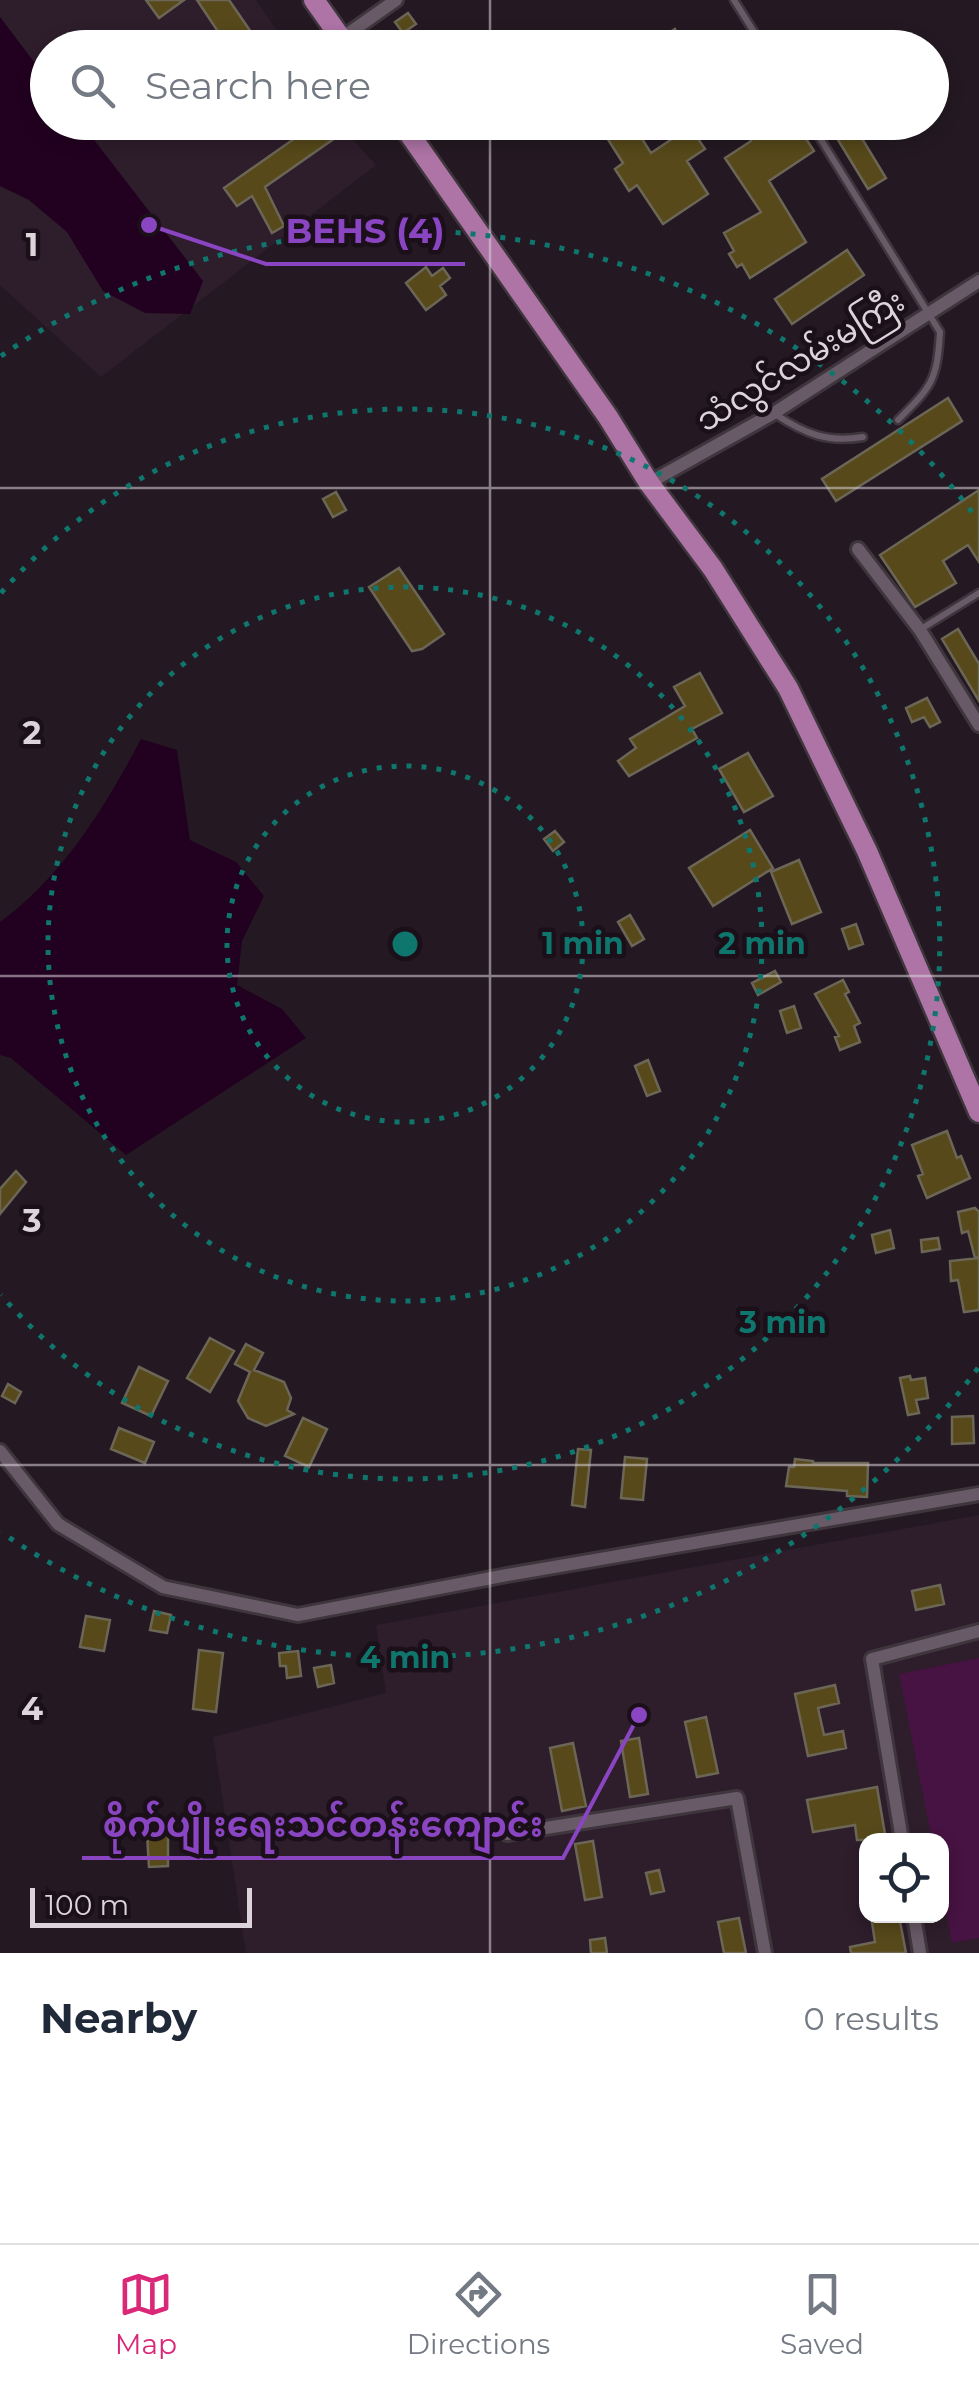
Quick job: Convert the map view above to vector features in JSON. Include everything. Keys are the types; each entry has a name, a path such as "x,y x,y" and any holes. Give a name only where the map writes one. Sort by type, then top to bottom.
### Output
{"highway":[{"path":"314,0 336,30"},
{"path":"414,140 712,569 808,723 973,1082 979,1112"}],"street":[{"path":"360,30 396,0"},
{"name":"သံလွင်လမ်းမကြီး","path":"649,483 774,413 979,281"},
{"path":"858,548 920,630 979,726"},
{"path":"0,1451 58,1524 163,1588 298,1615 979,1494"},
{"path":"901,1833 872,1659 979,1631"},
{"path":"507,1834 737,1798 765,1953"},
{"path":"915,1923 920,1953"}],"lane":[{"path":"734,0 753,30"},
{"path":"821,140 940,332 938,362 930,388 898,420"},
{"path":"774,413 812,434 839,441 864,437"},
{"path":"920,630 979,593"}],"shaded area":[{"path":"0,0 256,0 276,30 30,30 30,140 353,140 376,165 101,377 0,285"},
{"path":"0,17 30,57 30,140 94,140 203,281 190,314 145,313 103,291 67,232 29,200 0,186"},
{"path":"141,739 177,750 190,840 236,862 264,896 242,941 237,985 282,1009 306,1038 126,1155 11,1058 0,1055 0,922 44,884 81,839"},
{"path":"979,1515 979,1953 246,1953 213,1737 386,1693 376,1625"},
{"path":"979,1658 979,1938 952,1943 948,1923 949,1833 931,1833 899,1674"}],"building":[{"path":"146,0 184,0 159,18"},
{"path":"197,0 229,0 250,30 217,30"},
{"path":"408,13 416,24 401,30 395,22"},
{"path":"292,140 332,140 265,187 284,226 272,233 252,196 237,206 224,188"},
{"path":"608,140 643,140 651,153 670,140 699,140 705,149 687,161 708,194 663,224 637,185 629,191 615,169 623,163"},
{"path":"807,140 814,151 769,181 806,242 750,278 742,264 737,267 729,254 734,251 724,233 761,212 725,158 751,141"},
{"path":"838,140 863,140 886,178 868,189"},
{"path":"847,250 864,275 792,324 775,299"},
{"path":"426,267 432,276 443,268 450,278 440,286 446,295 426,310 406,283"},
{"path":"948,398 962,421 836,501 822,479"},
{"path":"979,490 979,562 968,545 943,561 956,583 915,607 880,555"},
{"path":"336,492 346,510 333,517 323,499"},
{"path":"399,568 444,634 422,649 412,651 369,587"},
{"path":"958,629 979,664 979,701 942,639"},
{"path":"700,673 722,713 692,729 697,738 629,776 618,761 636,748 630,739 685,706 674,687"},
{"path":"927,698 940,722 930,727 924,717 912,722 906,708"},
{"path":"748,753 773,796 744,812 719,769"},
{"path":"750,830 773,868 713,906 689,868"},
{"path":"555,831 564,842 553,851 544,839"},
{"path":"799,860 821,912 792,924 771,872"},
{"path":"630,915 644,939 632,946 618,922"},
{"path":"856,924 863,944 849,949 842,929"},
{"path":"775,971 781,982 758,995 752,983"},
{"path":"843,980 849,992 845,994 860,1023 854,1026 860,1042 840,1050 835,1037 839,1036 815,994"},
{"path":"794,1006 801,1028 787,1033 780,1011"},
{"path":"648,1060 660,1091 647,1096 635,1066"},
{"path":"947,1131 970,1178 927,1198 912,1145"},
{"path":"16,1171 26,1182 0,1214 0,1189"},
{"path":"975,1208 979,1212 979,1257 975,1258 968,1231 962,1233 958,1212"},
{"path":"890,1230 894,1248 876,1253 872,1235"},
{"path":"938,1238 940,1249 922,1252 921,1240"},
{"path":"979,1258 979,1310 964,1312 958,1280 951,1281 950,1261"},
{"path":"210,1338 234,1351 210,1392 187,1378"},
{"path":"246,1344 263,1353 254,1370 284,1382 291,1398 287,1410 294,1414 266,1426 248,1418 238,1401 250,1372 235,1364"},
{"path":"139,1367 168,1381 151,1416 122,1403"},
{"path":"910,1376 911,1380 925,1378 928,1398 916,1400 919,1413 908,1415 900,1378"},
{"path":"8,1384 21,1392 15,1403 2,1396"},
{"path":"973,1416 974,1443 952,1444 952,1417"},
{"path":"303,1418 327,1429 309,1467 285,1456"},
{"path":"119,1428 154,1442 145,1463 111,1449"},
{"path":"578,1449 591,1450 585,1507 572,1505"},
{"path":"625,1457 647,1459 643,1500 621,1498"},
{"path":"795,1459 813,1463 868,1463 867,1497 847,1496 847,1491 786,1486 789,1467 794,1467"},
{"path":"940,1585 944,1604 916,1610 912,1591"},
{"path":"154,1611 171,1615 167,1633 150,1630"},
{"path":"86,1616 110,1620 104,1651 80,1647"},
{"path":"199,1650 223,1653 216,1712 193,1709"},
{"path":"298,1651 301,1676 287,1678 286,1666 280,1666 279,1653"},
{"path":"331,1665 334,1683 318,1687 314,1668"},
{"path":"835,1685 839,1703 818,1708 824,1735 843,1731 846,1748 808,1756 795,1694"},
{"path":"706,1717 718,1773 697,1777 685,1722"},
{"path":"639,1738 648,1794 630,1797 621,1741"},
{"path":"573,1743 586,1806 562,1811 550,1748"},
{"path":"877,1787 885,1833 859,1833 857,1840 855,1825 813,1832 807,1800"},
{"path":"147,1834 168,1834 168,1866 149,1867"},
{"path":"593,1841 602,1897 585,1900 575,1844"},
{"path":"659,1870 664,1891 651,1894 646,1873"},
{"path":"739,1918 746,1953 724,1953 718,1922"},
{"path":"872,1923 900,1923 906,1953 851,1953 850,1947 875,1942"},
{"path":"605,1938 607,1953 591,1953 590,1940"}],"place":[{"name":"BEHS (4)","path":"149,225"},
{"name":"စိုက်ပျိုးရေးသင်တန်းကျောင်း","path":"639,1715"}]}
